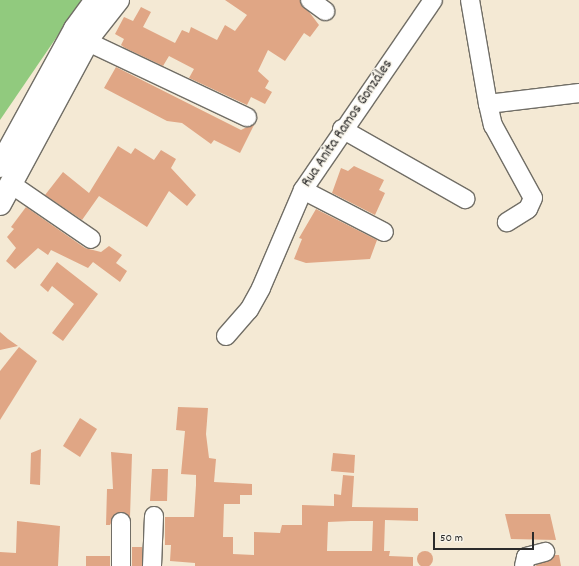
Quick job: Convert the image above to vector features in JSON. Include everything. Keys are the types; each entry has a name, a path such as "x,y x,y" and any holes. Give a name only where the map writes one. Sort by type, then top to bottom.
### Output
{"main road":[{"path":"0,204 6,175 75,29 96,0"},
{"path":"6,175 88,42 118,0"}],"street":[{"path":"310,0 324,11"},
{"name":"Rua Anita Ramos Gonzáles","path":"226,336 249,310 270,267 303,190 342,129 433,0"},
{"path":"470,0 493,125 533,198 528,209 507,222"},
{"path":"88,42 247,117"},
{"path":"488,104 579,93"},
{"path":"342,129 465,199"},
{"path":"6,175 91,239"},
{"path":"303,190 384,232"},
{"path":"152,566 154,516"},
{"path":"121,522 121,566"},
{"path":"524,566 526,557 545,552"}],"green space":[{"path":"0,0 82,0 0,120"}],"building":[{"path":"225,0 300,0 319,25 310,37 304,33 285,61 268,50 258,71 269,81 265,88 272,92 265,104 251,97 247,105 189,78 194,69 169,56 163,66 125,48 121,45 124,39 115,34 124,17 133,21 141,7 151,12 143,27 175,43 182,30 189,33 191,27 217,40 225,25 235,31 247,15"},
{"path":"116,67 241,130 255,123 240,153 214,140 211,144 182,123 167,121 104,88"},
{"path":"118,146 131,154 135,148 154,160 161,150 176,159 171,168 196,195 187,206 169,191 147,227 99,196 82,220 45,195 63,172 89,193"},
{"path":"354,166 384,180 379,190 385,193 375,215 332,193 341,168 348,171"},
{"path":"26,207 85,248 101,252 109,246 122,255 116,263 127,271 120,282 93,262 88,268 51,250 48,255 38,248 15,269 6,261 16,248 7,237 14,229 11,227"},
{"path":"316,209 377,240 370,259 306,263 294,259 302,239 299,238"},
{"path":"57,262 98,294 63,341 52,333 74,304 52,286 48,292 40,285"},
{"path":"0,332 8,339 18,346 0,350"},
{"path":"19,347 37,361 0,420 0,371"},
{"path":"178,407 208,408 206,434 209,458 216,459 214,482 252,484 252,495 240,495 240,504 224,504 223,537 233,537 233,554 254,555 254,532 280,533 282,525 302,525 302,505 334,506 334,494 341,495 343,475 354,476 352,507 418,508 418,521 385,520 384,551 390,551 389,556 413,557 413,566 195,566 195,563 170,561 171,545 165,545 165,517 194,517 196,485 196,475 181,474 185,431 176,430","holes":["373,521 372,551 327,551 328,522"]},
{"path":"80,418 97,429 80,457 63,446"},
{"path":"41,449 40,485 30,484 31,453"},
{"path":"111,452 132,454 130,517 116,513 110,525 106,525 107,489 113,489"},
{"path":"333,453 355,455 354,473 331,471"},
{"path":"152,469 168,469 167,501 150,501"},
{"path":"505,514 550,514 556,540 511,539"},
{"path":"17,521 60,526 58,566 0,566 0,552 16,553"},
{"path":"132,547 142,547 142,566 132,566"},
{"path":"425,551 431,553 433,559 431,565 425,567 419,565 417,559 419,553"},
{"path":"555,555 559,555 561,566 535,566"},
{"path":"86,556 110,556 110,566 86,566"}]}
